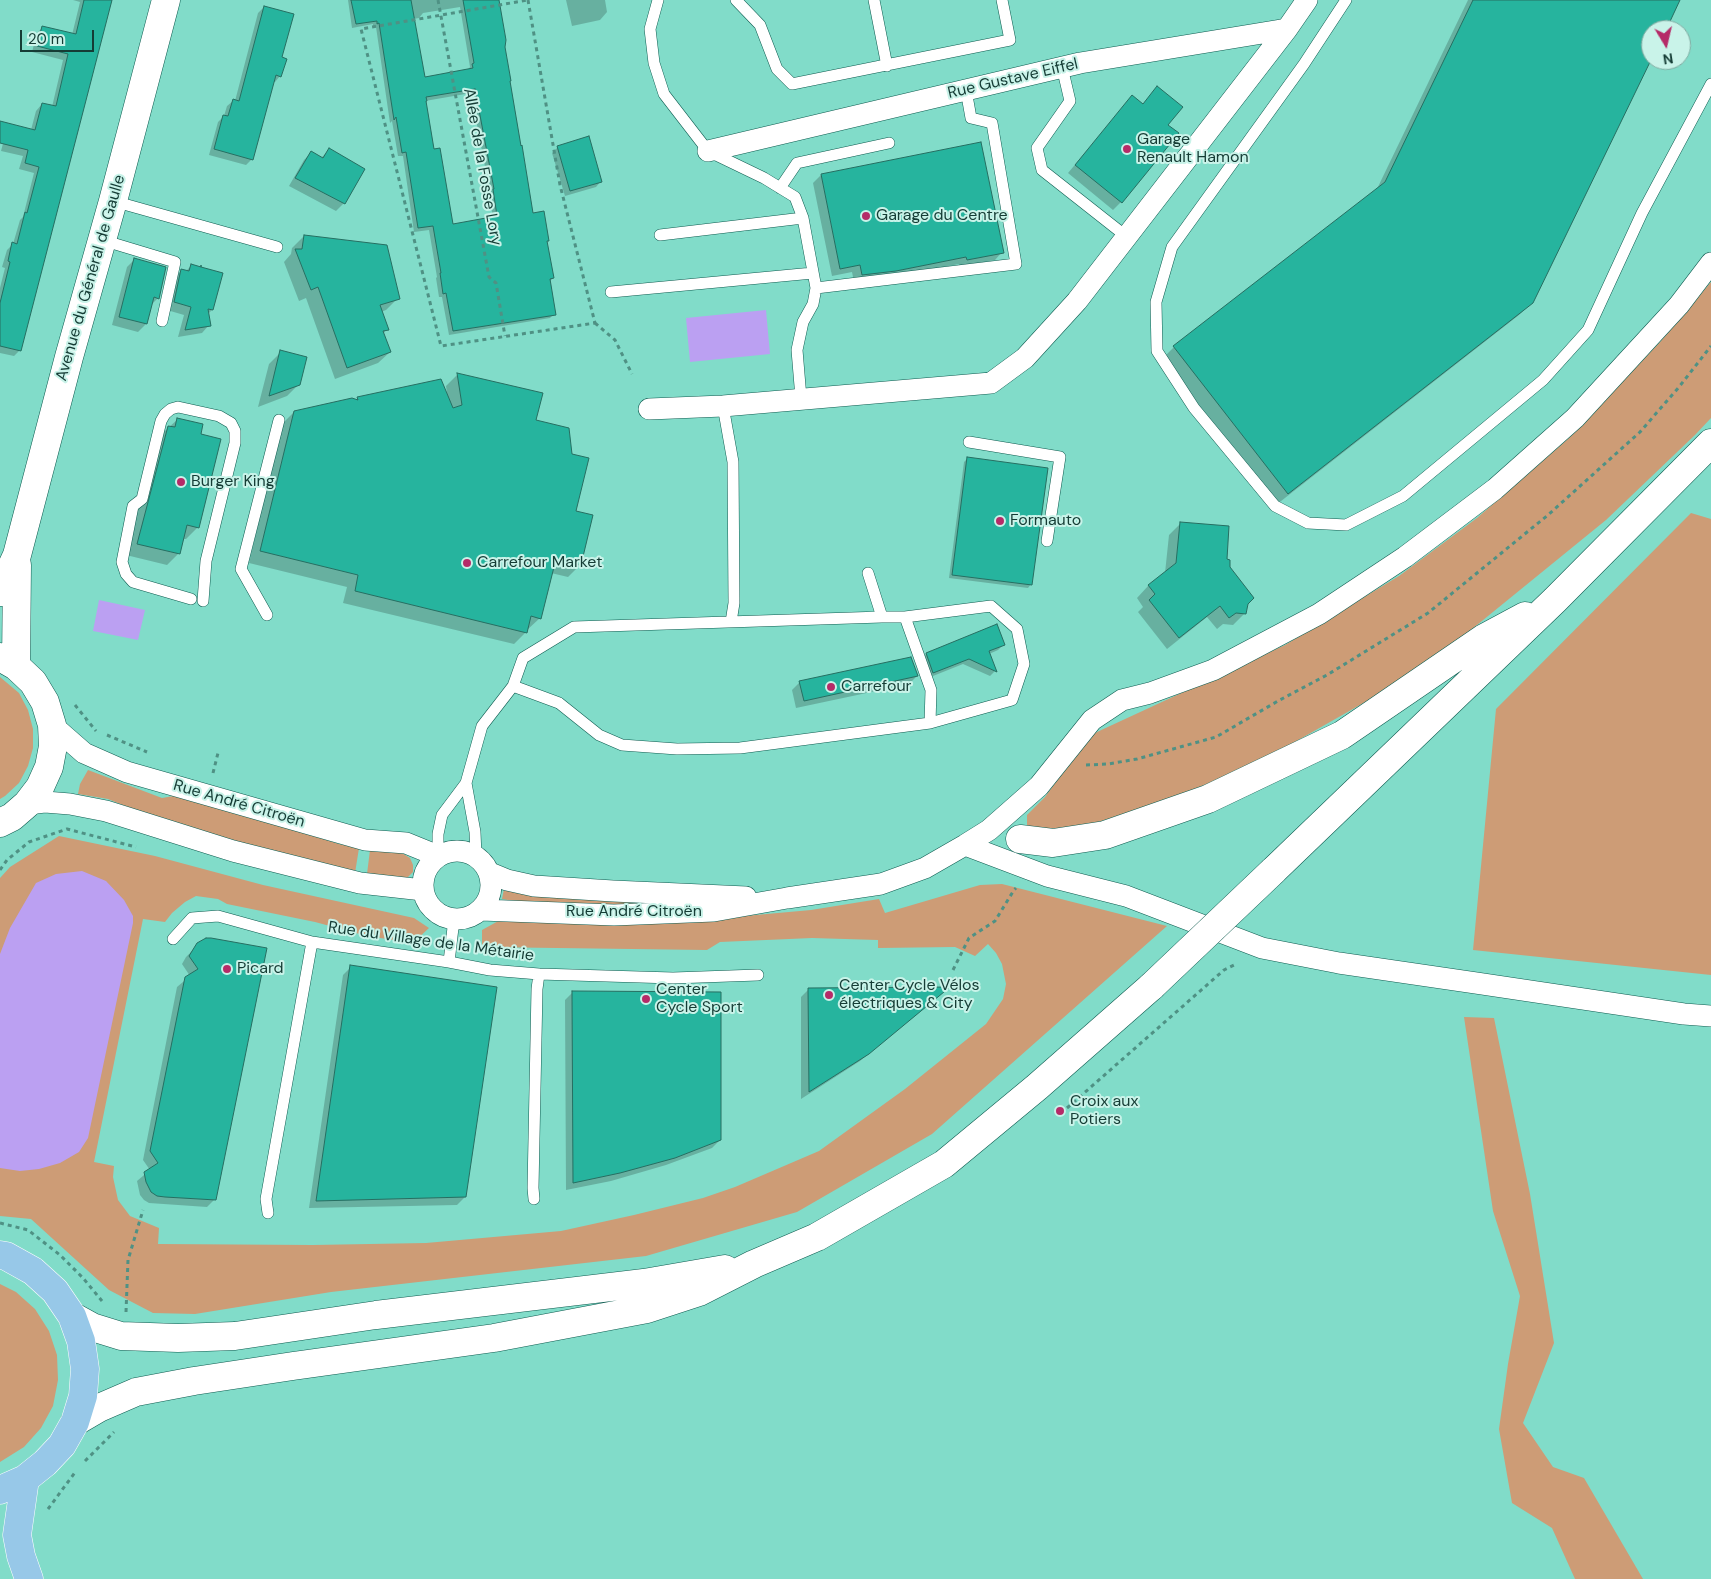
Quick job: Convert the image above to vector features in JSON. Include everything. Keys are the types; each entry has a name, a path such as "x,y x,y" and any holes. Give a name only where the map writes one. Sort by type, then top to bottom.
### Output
{"main road":[{"name":"Avenue du Général de Gaulle","path":"8,661 17,555 69,357 114,201 166,0"},
{"path":"74,1422 99,1408 136,1392 293,1366 494,1338 647,1309 700,1292 754,1264 817,1237 944,1164 1037,1087 1152,986 1555,600 1711,443"},
{"name":"Avenue du Général de Gaulle","path":"0,592 17,555"},
{"path":"1020,839 1053,843 1105,835 1208,799 1342,735 1484,638 1555,600"},
{"path":"0,823 12,817 28,804 40,787 49,767 53,746 52,724 45,702 33,682 8,661"},
{"path":"0,1254 33,1271 55,1290 72,1316 81,1341 85,1369 83,1396 74,1422 62,1445 45,1463 25,1478 0,1490"},
{"path":"72,1316 92,1327 121,1336 178,1338 235,1336 376,1315 644,1283 754,1264"},
{"path":"25,1478 17,1535 21,1556 30,1579"}],"street":[{"path":"649,409 723,406 991,383 1024,358 1077,301 1287,29 1307,0"},
{"name":"Rue Gustave Eiffel","path":"708,151 1062,67 1287,29"},
{"name":"Rue André Citroën","path":"481,910 614,915 714,912 787,898 881,884 926,868 988,830 1039,786 1092,720 1122,700 1150,693 1213,670 1319,614 1405,557 1495,489 1576,418 1679,305 1711,263"},
{"name":"Rue André Citroën","path":"52,724 84,752 127,772 365,840 406,843 438,856"},
{"path":"28,804 46,802 70,804 106,811 233,851 360,882 423,890"},
{"path":"988,830 1020,839 1023,849 1047,876"},
{"path":"965,845 1047,876 1126,896 1262,948 1339,963 1684,1014 1711,1016"},
{"path":"457,850 476,856 490,874 492,884 487,902 481,910 464,918 454,919 443,916 434,910 427,901 423,890 425,871 438,856 447,852 457,850"},
{"name":"Rue André Citroën","path":"490,874 534,886 613,892 787,898"}],"lane":[{"path":"658,0 650,29 654,63 664,94 708,151 764,178 794,197 803,218 816,288 813,304 802,322 797,350 801,398"},
{"path":"736,0 760,25 777,69 792,84 1010,40 1002,0"},
{"path":"874,0 887,66"},
{"path":"1346,0 1304,64 1172,247 1156,302 1157,351 1194,408 1275,506 1308,523 1346,525 1403,496 1550,373 1588,330 1642,213 1711,84"},
{"path":"1062,67 1070,101 1038,148 1042,170 1127,237"},
{"path":"816,288 1016,264 992,123 971,118 966,90"},
{"path":"780,188 797,163 889,144"},
{"path":"114,201 277,247"},
{"path":"660,235 803,218"},
{"path":"102,240 175,262 162,321"},
{"path":"611,292 813,273"},
{"path":"723,406 732,462 734,603 731,622"},
{"path":"178,407 219,416 231,423 235,431 235,443 197,600 133,582 126,574 122,562 133,506 142,499 161,421 171,409 178,407"},
{"path":"267,616 241,569 279,420"},
{"path":"969,442 1060,457 1047,541"},
{"path":"868,573 882,617"},
{"path":"438,856 438,834 442,816 466,783 482,726 513,686 523,658 574,627 905,617 991,606 1017,629 1024,664 1012,700 930,723 740,748 677,749 622,745 599,735 559,703 513,686"},
{"path":"905,617 931,690 930,723"},
{"path":"466,783 475,832 476,856"},
{"name":"Rue du Village de la Métairie","path":"173,939 192,918 218,916 312,942 449,962 490,970 539,974 673,978 758,975"},
{"path":"449,962 454,919"},
{"path":"268,1213 266,1199 312,942"},
{"path":"534,1199 537,989 539,974"}],"path":[{"name":"Allée de la Fosse Lory","path":"438,0 489,277 496,283 505,336"},
{"path":"595,322 441,346 361,30 528,0 560,185 595,322 615,340 632,374"},
{"path":"1085,765 1108,764 1137,759 1216,736 1327,675 1428,613 1510,548 1640,432 1711,346"},
{"path":"106,735 150,753"},
{"path":"204,772 213,774 218,753"},
{"path":"0,870 7,860 29,842 67,830"},
{"path":"953,970 969,938 994,921 1014,890 1047,876"},
{"path":"1068,1108 1224,970 1262,948"},
{"path":"125,1314 128,1260 143,1210"}],"shaded area":[{"path":"1711,282 1711,418 1606,520 1461,638 1374,697 1256,764 1165,801 1092,824 1048,831 1027,826 1027,815 1045,797 1087,739 1097,732 1285,645 1399,576 1477,518 1569,438 1660,342"},
{"path":"766,310 770,354 690,362 686,318"},
{"path":"1691,513 1711,519 1711,975 1473,950 1496,709"},
{"path":"99,600 145,610 138,640 93,631"},
{"path":"0,677 19,693 28,710 33,729 33,748 28,766 19,783 0,799"},
{"path":"88,770 162,798 185,794 339,844 359,848 355,873 282,856 142,813 108,799 78,794 80,784"},
{"path":"59,836 155,856 263,885 414,918 429,928 413,943 367,936 315,922 227,904 218,899 196,896 185,902 165,922 143,919 94,1162 114,1166 113,1177 118,1200 130,1216 159,1228 158,1244 313,1245 426,1243 561,1231 703,1198 735,1187 819,1151 905,1089 986,1024 1003,999 1006,984 1002,964 988,944 975,956 955,947 878,948 878,940 812,938 720,942 707,950 482,947 482,930 502,919 678,922 811,910 879,899 885,913 980,885 1002,884 1167,926 932,1134 797,1212 646,1256 331,1292 195,1314 153,1313 109,1290 31,1219 0,1216 0,878 10,867"},
{"path":"370,850 402,853 410,858 413,872 405,880 367,874"},
{"path":"82,871 106,881 124,900 133,916 88,1138 79,1152 60,1163 39,1169 20,1171 0,1168 0,954 10,928 36,883 56,874"},
{"path":"504,889 687,901 601,907 526,903 502,899"},
{"path":"1464,1017 1494,1018 1530,1194 1554,1343 1523,1423 1553,1467 1584,1478 1643,1579 1575,1579 1552,1528 1512,1503 1499,1429 1520,1296 1493,1211"},
{"path":"0,1284 16,1292 35,1309 49,1331 57,1355 58,1380 53,1406 41,1428 24,1447 0,1462"}],"building":[{"path":"84,0 112,0 21,351 0,346 0,303 10,262 8,261 12,242 17,244 39,167 25,163 28,150 0,143 0,121 35,130 42,103 56,106 68,54 37,46 42,26 76,34"},
{"path":"351,0 411,0 425,77 473,68 472,64 474,63 463,0 499,0 506,40 505,47 510,81 533,213 544,211 554,278 550,279 556,315 453,331 446,293 443,294 433,226 418,228 406,152 402,153 396,117 394,120 379,23 377,24 377,21 356,24","holes":["475,89 494,189 497,216 453,224 440,148 434,149 426,97"]},
{"path":"1473,0 1680,0 1671,20 1641,20 1641,70 1646,70 1533,303 1288,494 1173,346 1385,182"},
{"path":"264,6 294,14 282,57 287,59 281,77 276,75 253,160 214,149 223,115 228,116 233,99 239,101"},
{"name":"Garage Renault Hamon","path":"1157,86 1183,107 1168,125 1179,133 1122,203 1075,165 1132,95 1143,104"},
{"path":"589,136 602,182 570,191 557,146"},
{"path":"981,142 1004,253 967,260 966,257 896,271 862,275 860,265 840,269 821,174"},
{"path":"329,148 365,169 345,204 295,178 311,151 323,158"},
{"path":"304,235 387,245 400,299 380,305 389,330 383,331 391,352 347,368 318,287 311,290 295,249 302,249"},
{"path":"134,258 166,267 159,299 154,297 147,324 119,317"},
{"path":"191,264 223,273 213,310 208,309 211,326 185,330 191,307 174,302 181,269 189,271"},
{"path":"280,350 307,357 300,385 269,396"},
{"path":"457,373 543,393 536,420 569,428 572,454 589,458 576,511 593,515 581,565 556,559 541,619 531,616 527,633 355,591 358,575 260,551 294,411 352,398 358,400 357,397 441,379 453,408 462,405"},
{"name":"Burger King","path":"177,418 203,424 201,434 221,439 199,528 187,525 180,554 137,544 168,426 175,427"},
{"name":"Formauto","path":"967,457 1048,468 1032,585 952,575"},
{"path":"1180,522 1229,526 1227,559 1230,560 1230,567 1254,598 1248,604 1246,614 1236,613 1229,618 1220,606 1179,638 1149,600 1155,594 1148,585 1176,563"},
{"path":"997,624 1005,645 989,651 997,672 969,659 933,673 926,653"},
{"path":"911,657 918,676 804,701 799,681"},
{"path":"206,938 267,948 216,1200 157,1196 151,1192 144,1172 158,1163 150,1151 185,977 198,969 189,956 197,943"},
{"path":"350,965 497,987 466,1197 316,1201"},
{"path":"950,987 869,1054 809,1092 808,988"},
{"path":"572,991 721,992 721,1140 675,1158 573,1183"}],"place":[{"name":"Garage Renault Hamon","path":"1127,149"},
{"name":"Garage du Centre","path":"866,216"},
{"name":"Burger King","path":"181,482"},
{"name":"Formauto","path":"1000,521"},
{"name":"Carrefour Market","path":"467,563"},
{"name":"Carrefour","path":"831,687"},
{"name":"Picard","path":"227,969"},
{"name":"Center Cycle Vélos électriques & City","path":"829,995"},
{"name":"Center Cycle Sport","path":"646,999"},
{"name":"Croix aux Potiers","path":"1060,1111"}]}
